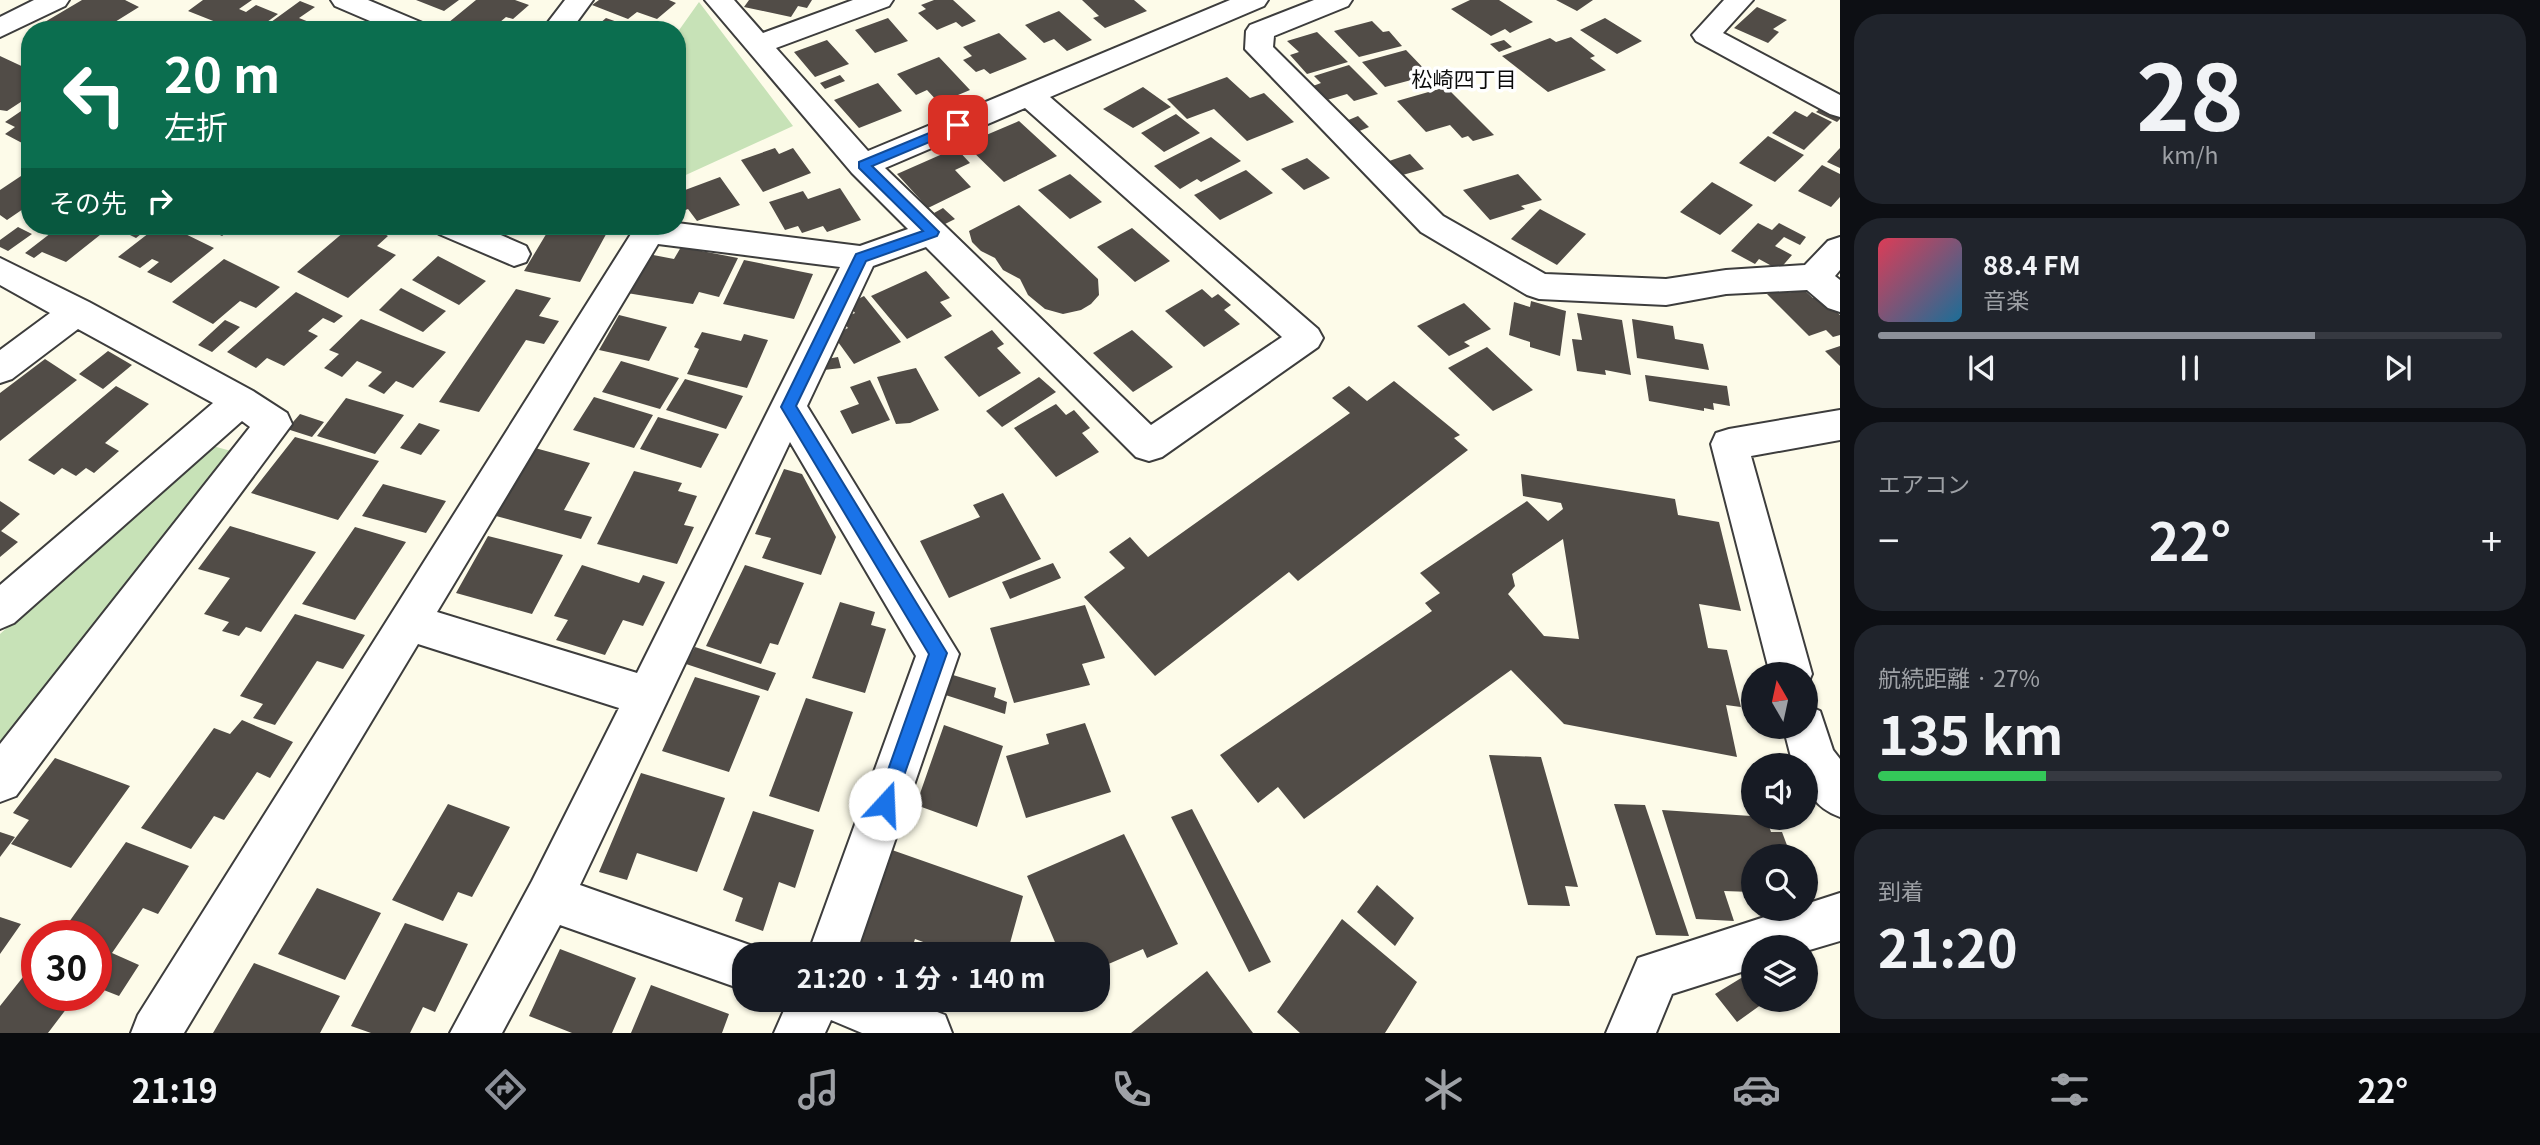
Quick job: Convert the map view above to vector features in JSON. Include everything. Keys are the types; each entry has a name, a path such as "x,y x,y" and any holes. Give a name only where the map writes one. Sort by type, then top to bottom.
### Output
{"street":[{"path":"1,27 55,0"},
{"path":"345,0 394,21"},
{"path":"563,21 579,0"},
{"path":"719,0 863,165 1149,446 1306,338 1030,96"},
{"path":"758,44 879,0"},
{"path":"863,165 1254,0"},
{"path":"1338,0 1260,31 1259,49 1432,224 1539,286 1665,292 1726,282 1814,277 1840,299"},
{"path":"1739,0 1706,35 1840,107"},
{"path":"1,27 21,35"},
{"path":"680,235 861,258 933,232"},
{"path":"471,235 514,254"},
{"path":"156,1033 647,235"},
{"path":"1814,277 1840,249"},
{"path":"475,1033 549,898 861,258"},
{"path":"0,270 240,401 274,424 0,780"},
{"path":"0,369 77,311"},
{"path":"0,610 240,401"},
{"path":"788,407 938,653 836,942"},
{"path":"1788,662 1729,444 1840,425"},
{"path":"409,622 648,697"},
{"path":"1808,739 1814,761 1840,795"},
{"path":"549,898 732,962"},
{"path":"1630,1033 1655,975 1840,917"},
{"path":"799,1033 809,1012"},
{"path":"872,1012 927,1033"}],"green space":[{"path":"699,2 793,126 686,175 686,21"},
{"path":"209,445 235,452 0,749 0,634"}],"building":[{"path":"82,0 125,0 139,7 116,21 46,21"},
{"path":"203,0 252,0 239,9 246,12 256,5 278,14 268,21 213,21 188,11"},
{"path":"416,0 459,0 444,11"},
{"path":"476,0 515,0 529,5 513,19 506,17 501,21 450,21"},
{"path":"599,0 669,0 676,3 657,19 637,12 628,19 592,5"},
{"path":"749,0 812,0 807,8 798,6 791,17 744,7"},
{"path":"934,0 953,0 976,21 962,27 956,22 937,30 918,13 926,9 921,5"},
{"path":"1082,0 1134,0 1147,11 1105,28 1093,18 1099,16"},
{"path":"1470,0 1499,0 1533,22 1510,33 1505,29 1491,36 1451,9"},
{"path":"1556,0 1593,0 1577,11"},
{"path":"300,1 315,7 299,18 306,21 272,21"},
{"path":"1757,7 1787,20 1773,29 1779,32 1768,43 1734,28"},
{"path":"1059,11 1092,40 1067,51 1054,39 1044,43 1025,25"},
{"path":"888,18 908,41 875,53 855,30"},
{"path":"1605,18 1642,41 1617,54 1580,30"},
{"path":"1372,21 1383,32 1389,31 1402,46 1359,57 1334,31"},
{"path":"1317,32 1348,62 1307,74 1290,55 1299,52 1287,41"},
{"path":"999,33 1027,59 990,74 984,69 976,72 963,60 972,56 963,47"},
{"path":"1571,37 1595,56 1590,58 1606,70 1548,92 1502,56 1550,38 1556,42"},
{"path":"827,40 849,64 815,77 794,52"},
{"path":"1504,40 1512,47 1499,52 1490,44"},
{"path":"1406,50 1430,75 1385,87 1362,62"},
{"path":"0,56 21,66 21,102 7,111 0,110"},
{"path":"939,57 970,90 939,103 927,90 916,95 897,74"},
{"path":"1349,65 1378,94 1354,101 1347,94 1327,100 1313,86 1321,83 1314,76"},
{"path":"840,75 845,81 825,89 820,83"},
{"path":"1227,77 1250,98 1264,93 1294,122 1247,141 1214,109 1187,119 1167,99"},
{"path":"878,83 902,111 859,128 834,100"},
{"path":"1143,87 1171,107 1133,128 1103,109"},
{"path":"1446,87 1494,135 1473,141 1468,136 1462,138 1450,125 1426,132 1397,101"},
{"path":"1821,108 1840,119 1837,122 1816,112"},
{"path":"21,111 21,142 5,134 15,127 5,122"},
{"path":"1795,111 1807,117 1812,112 1832,122 1804,150 1772,133"},
{"path":"1176,114 1200,133 1164,152 1141,133"},
{"path":"1358,116 1369,127 1350,135 1339,124"},
{"path":"1019,121 1057,156 1004,182 965,144"},
{"path":"1768,136 1804,155 1775,182 1739,163"},
{"path":"1211,137 1241,161 1201,182 1197,179 1180,189 1154,166"},
{"path":"775,148 779,154 793,148 811,173 763,192 741,160"},
{"path":"956,148 970,163 955,170 971,187 928,208 897,174"},
{"path":"1840,148 1840,168 1827,162"},
{"path":"1410,154 1424,169 1399,176 1386,162"},
{"path":"1307,158 1330,178 1304,190 1281,169"},
{"path":"1822,165 1840,174 1840,197 1831,207 1798,191"},
{"path":"1246,170 1273,193 1220,220 1194,195"},
{"path":"1070,174 1102,202 1070,219 1038,190"},
{"path":"1518,174 1542,200 1521,206 1525,209 1490,220 1463,190"},
{"path":"21,176 21,210 7,220 0,215 0,190"},
{"path":"720,177 740,205 697,221 686,210 686,190"},
{"path":"1712,182 1753,205 1720,235 1680,212"},
{"path":"840,188 861,220 827,232 823,226 802,233 798,226 785,230 769,202 803,191 808,199"},
{"path":"1019,205 1098,279 1099,295 1091,304 1081,310 1063,314 1045,309 1028,295 1020,279 1003,270 995,258 981,251 972,242 969,231"},
{"path":"943,208 955,219 945,224 934,213"},
{"path":"1540,209 1586,234 1557,265 1511,239"},
{"path":"1758,223 1772,230 1779,223 1806,237 1800,245 1784,237 1775,246 1792,255 1779,270 1759,259 1755,264 1731,251"},
{"path":"18,227 21,228 21,235 31,235 8,251 0,247 0,240"},
{"path":"1132,228 1170,261 1135,282 1097,247"},
{"path":"48,235 100,235 66,262 42,252 34,258 25,253"},
{"path":"146,235 187,235 214,248 171,283 147,272 159,262 152,259 140,268 118,257"},
{"path":"340,235 386,235 377,246 396,255 348,298 297,272"},
{"path":"546,235 606,235 580,282 524,271"},
{"path":"681,247 738,258 719,297 699,292 693,304 627,293 648,254 674,259"},
{"path":"438,256 486,281 459,305 412,280"},
{"path":"224,259 280,287 256,308 240,301 213,324 172,302"},
{"path":"744,260 813,274 794,319 723,304"},
{"path":"926,271 950,298 940,302 952,316 907,339 871,296"},
{"path":"401,288 446,311 423,332 379,310"},
{"path":"516,289 551,298 539,316 559,321 544,344 526,340 479,412 439,402"},
{"path":"1202,289 1212,298 1218,294 1231,305 1224,310 1240,324 1204,347 1165,311"},
{"path":"1783,289 1788,293 1803,289 1813,298 1820,296 1840,315 1840,335 1833,337 1826,330 1809,336 1767,294"},
{"path":"296,292 343,316 334,323 323,318 308,331 318,336 284,366 267,358 256,368 227,352"},
{"path":"864,296 901,342 854,364 833,335 848,328 841,319 855,313 848,304"},
{"path":"1531,301 1566,311 1560,356 1530,347 1530,342 1509,335 1514,302 1530,307"},
{"path":"1464,303 1491,329 1464,342 1470,346 1449,356 1417,326"},
{"path":"1577,313 1622,320 1631,375 1605,370 1606,375 1577,371 1572,339 1582,340"},
{"path":"619,315 667,327 649,361 599,350"},
{"path":"361,319 446,352 413,388 396,381 384,394 368,386 382,372 371,367 357,361 342,377 324,368 339,354 329,350"},
{"path":"1632,319 1673,326 1675,339 1703,344 1709,370 1637,358"},
{"path":"225,320 240,327 212,352 198,345"},
{"path":"992,330 1004,344 997,348 1021,373 979,397 944,357"},
{"path":"1132,330 1173,367 1133,392 1093,353"},
{"path":"702,332 741,341 744,334 768,340 747,388 687,374 699,349 694,347"},
{"path":"1840,346 1840,366 1825,351"},
{"path":"1487,347 1533,390 1493,411 1448,368"},
{"path":"108,351 132,365 103,389 79,374"},
{"path":"838,357 841,368 824,370 821,360"},
{"path":"45,359 77,380 0,441 0,393"},
{"path":"621,361 679,378 660,409 602,392"},
{"path":"916,368 939,410 910,423 896,424 877,377"},
{"path":"1645,375 1727,386 1730,406 1713,403 1714,410 1704,408 1704,411 1649,401"},
{"path":"1039,377 1056,392 1002,427 986,411"},
{"path":"685,379 743,396 726,429 666,410"},
{"path":"870,380 890,420 852,434 840,411 859,404 850,387"},
{"path":"1394,381 1460,435 1454,438 1468,450 1298,581 1289,572 1155,676 1084,597 1125,568 1109,552 1130,537 1148,557 1350,413 1332,398 1349,386 1367,401"},
{"path":"116,386 149,404 105,443 119,451 94,473 86,468 76,476 62,468 54,475 28,460"},
{"path":"594,397 653,415 634,448 573,430"},
{"path":"346,398 404,415 375,454 317,436"},
{"path":"1056,404 1066,415 1074,410 1090,428 1082,433 1099,452 1056,477 1014,428"},
{"path":"300,414 324,422 312,437 287,429"},
{"path":"658,417 719,434 701,468 640,449"},
{"path":"419,423 440,430 421,455 400,448"},
{"path":"295,437 379,461 338,520 251,493"},
{"path":"535,448 590,463 564,510 592,517 581,539 496,516"},
{"path":"784,469 802,474 836,537 821,575 762,558 771,538 755,534"},
{"path":"634,471 682,483 678,491 697,496 684,525 694,527 677,564 597,544"},
{"path":"1521,474 1675,499 1678,515 1719,522 1741,611 1699,604 1708,648 1727,650 1741,707 1726,705 1737,757 1564,724 1511,670 1304,819 1278,787 1258,803 1220,755 1432,611 1425,603 1440,593 1420,573 1527,501 1548,521 1563,509 1561,503 1523,496","holes":["1563,539 1579,639 1544,636 1508,594 1515,586 1512,574"]},
{"path":"383,484 446,501 426,533 362,516"},
{"path":"1003,493 1041,559 949,598 920,541 980,517 973,505"},
{"path":"0,501 20,514 1,531 18,542 0,557"},
{"path":"230,526 316,552 261,632 246,627 239,636 222,631 229,622 204,614 230,578 198,569"},
{"path":"355,527 406,542 355,620 302,604"},
{"path":"488,536 563,555 532,614 456,593"},
{"path":"1053,563 1061,578 1010,599 1002,582"},
{"path":"582,565 639,583 643,575 665,582 643,626 623,620 605,655 556,640 568,620 554,616"},
{"path":"745,565 804,583 778,645 770,643 761,664 706,646"},
{"path":"840,602 875,612 871,625 886,629 865,693 812,678"},
{"path":"1085,605 1105,658 1082,664 1090,685 1014,703 990,628"},
{"path":"295,614 365,635 343,669 317,661 275,725 253,718 263,704 240,696"},
{"path":"695,647 776,673 768,691 686,664"},
{"path":"943,672 996,688 994,697 1007,702 1005,714 936,692"},
{"path":"695,677 760,696 729,772 662,751"},
{"path":"806,698 853,712 819,812 769,796"},
{"path":"242,720 293,742 270,778 257,772 224,820 214,816 191,849 141,828 214,728 230,734"},
{"path":"1085,723 1111,792 1026,818 1006,756 1049,744 1046,734"},
{"path":"944,725 1003,746 977,827 916,805"},
{"path":"1489,755 1541,757 1578,887 1565,886 1570,906 1528,905"},
{"path":"55,758 130,786 71,868 11,844 29,820 13,813"},
{"path":"641,773 725,798 697,872 637,853 627,880 599,872"},
{"path":"448,804 510,827 472,897 458,892 443,921 392,900"},
{"path":"1614,804 1645,805 1689,936 1656,935"},
{"path":"1192,809 1271,962 1249,972 1171,817"},
{"path":"1662,810 1741,815 1741,830 1782,832 1786,844 1741,844 1741,892 1724,891 1734,921 1696,919"},
{"path":"753,811 814,830 795,888 779,882 763,931 735,921 743,898 723,890"},
{"path":"0,832 15,837 0,857"},
{"path":"1124,834 1178,944 1147,958 1143,949 1110,963 1110,942 1055,942 1027,876"},
{"path":"126,842 189,866 158,914 143,908 112,953 112,920 70,920"},
{"path":"892,850 1023,896 1010,942 923,942 915,939 914,942 859,942"},
{"path":"1377,885 1414,918 1395,946 1357,912"},
{"path":"317,888 381,913 345,980 278,954"},
{"path":"0,917 21,924 0,954"},
{"path":"1342,919 1417,982 1385,1033 1300,1033 1277,1012"},
{"path":"405,923 468,944 435,1012 423,1007 410,1033 371,1033 351,1026"},
{"path":"560,949 636,978 612,1033 572,1033 529,1016"},
{"path":"112,953 139,965 119,996 112,993"},
{"path":"254,963 340,996 320,1033 213,1033"},
{"path":"1207,971 1253,1033 1131,1033"},
{"path":"1741,978 1741,1012 1751,1012 1737,1022 1715,994"},
{"path":"21,980 21,1011 65,1011 48,1033 0,1033 0,1006"},
{"path":"651,985 729,1014 722,1033 631,1033"}],"district":[{"name":"松崎四丁目","path":"1464,78"}],"route":[{"path":"885,804 938,653 788,407 861,258 933,232 863,165 958,125"}]}
